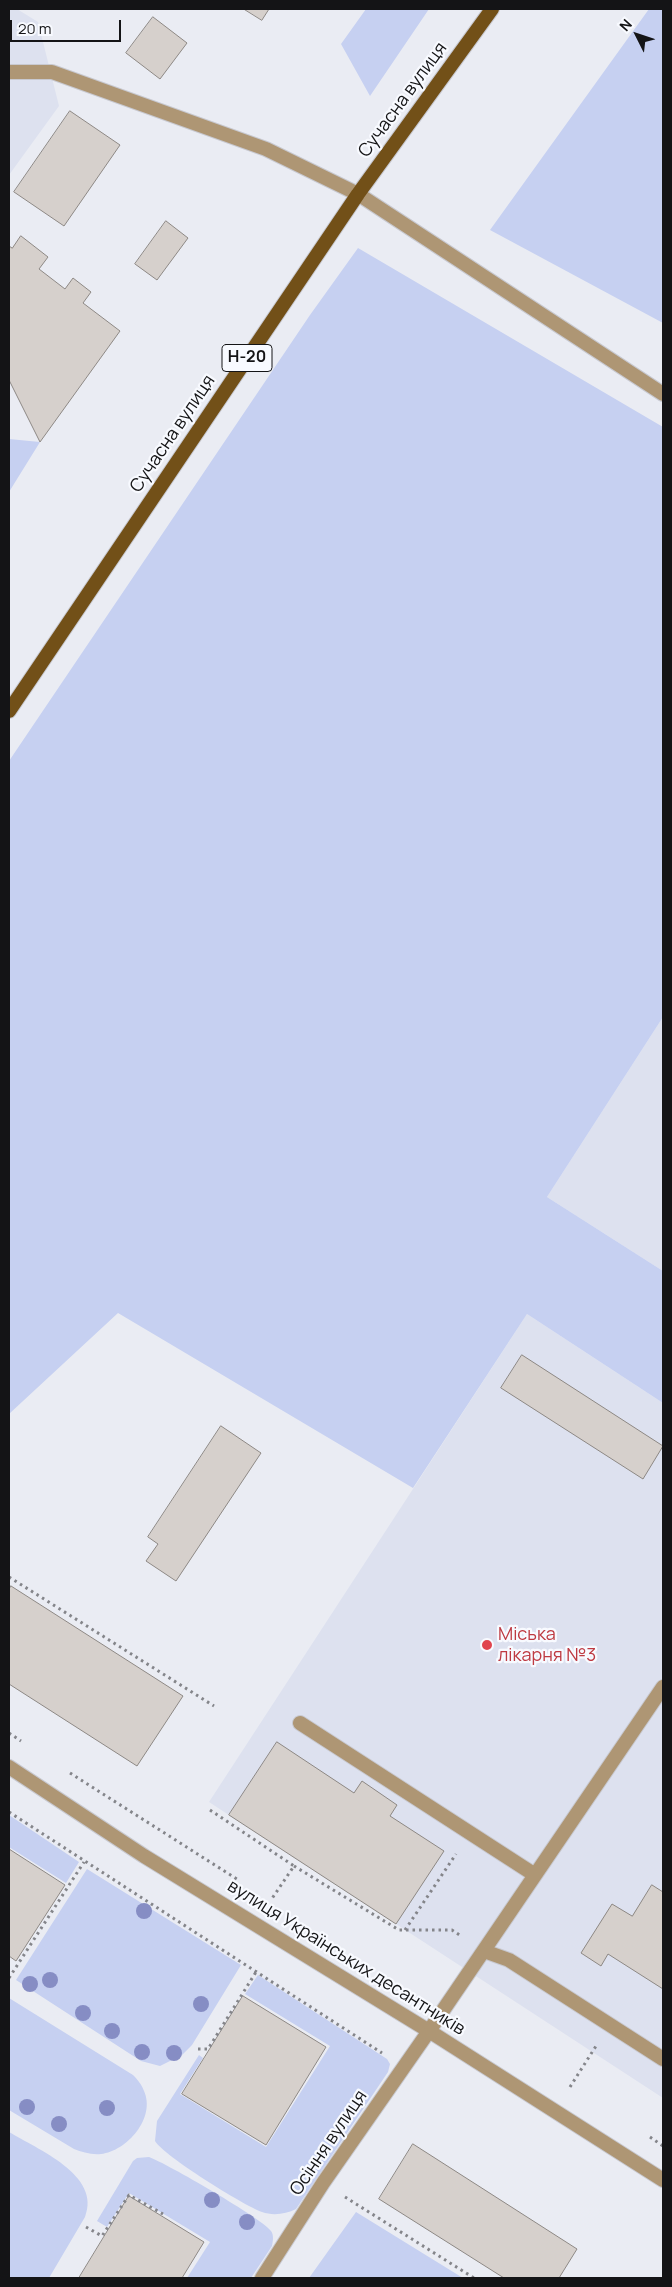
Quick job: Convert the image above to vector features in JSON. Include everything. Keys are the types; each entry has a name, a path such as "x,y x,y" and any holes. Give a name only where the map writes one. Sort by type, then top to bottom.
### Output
{"main road":[{"name":"Сучасна вулиця","path":"9,711 358,194 492,9"}],"street":[{"path":"9,72 52,72 266,149 358,194 663,394"},
{"name":"Осіння вулиця","path":"262,2278 323,2183 405,2067 663,1687"},
{"path":"300,1723 535,1876"},
{"name":"вулиця Українських десантників","path":"9,1767 144,1856 429,2031 663,2180"},
{"path":"484,1951 509,1960 663,2059"}],"path":[{"path":"9,1577 214,1706"},
{"path":"210,1810 294,1866 399,1930 452,1930 484,1951"},
{"path":"9,1812 405,2067"},
{"path":"405,1931 470,1833"},
{"path":"9,1978 84,1862"},
{"path":"270,1900 294,1866"},
{"path":"198,2049 208,2049 256,1972"},
{"path":"570,2087 610,2025"},
{"path":"323,2183 474,2278"},
{"path":"86,2227 103,2237 129,2194 163,2214"}],"shaded area":[{"path":"9,9 17,9 38,22 59,106 9,175"},
{"path":"366,9 429,9 370,96 341,44"},
{"path":"649,9 663,9 663,323 490,230"},
{"path":"358,248 663,427 663,1017 547,1197 663,1271 663,1403 527,1314 413,1488 118,1313 9,1414 9,761 310,315"},
{"path":"9,439 40,442 9,492"},
{"path":"663,1017 663,1271 547,1197"},
{"name":"Міська лікарня №3","path":"527,1314 663,1403 663,2098 209,1802"},
{"path":"9,1815 79,1862 66,1883 9,1847"},
{"path":"87,1869 241,1965 192,2045 182,2055 160,2066 141,2061 16,1980"},
{"path":"258,1975 387,2059 390,2064 388,2072 296,2209 279,2214 262,2212 252,2208 205,2180 161,2148 155,2141 157,2121 199,2055 203,2058 180,2094 266,2147 330,2046 245,1994"},
{"path":"9,1998 136,2078 141,2084 147,2101 146,2112 137,2132 129,2140 111,2152 101,2154 87,2153 74,2149 9,2110"},
{"path":"9,2132 64,2165 76,2176 84,2188 88,2202 85,2217 49,2278 9,2278"},
{"path":"149,2157 174,2169 251,2215 271,2231 273,2236 272,2246 251,2278 187,2278 210,2242 129,2193 107,2227 97,2221 133,2161 137,2158"},
{"path":"356,2212 463,2278 309,2278"}],"building":[{"path":"244,9 269,9 262,20"},
{"path":"153,17 187,43 160,79 126,53"},
{"path":"70,111 120,145 64,226 14,192"},
{"path":"166,221 188,238 157,280 135,264"},
{"path":"21,236 48,257 39,269 65,289 73,278 91,292 83,303 120,331 40,442 9,380 9,246 12,248"},
{"path":"522,1355 663,1446 643,1479 501,1388"},
{"path":"221,1426 261,1453 176,1581 146,1561 158,1544 148,1537"},
{"path":"11,1586 183,1696 137,1766 9,1684 9,1590"},
{"path":"277,1742 354,1793 362,1781 397,1805 390,1816 444,1851 396,1924 229,1815"},
{"path":"9,1849 65,1885 16,1961 9,1956"},
{"path":"652,1885 663,1892 663,1989 608,1954 601,1966 581,1953 612,1904 632,1916"},
{"path":"243,1996 326,2047 266,2145 182,2094"},
{"path":"413,2144 577,2249 559,2278 504,2278 379,2199"},
{"path":"129,2196 204,2242 182,2278 79,2278"}],"place":[{"name":"Міська лікарня №3","path":"487,1645"}]}
